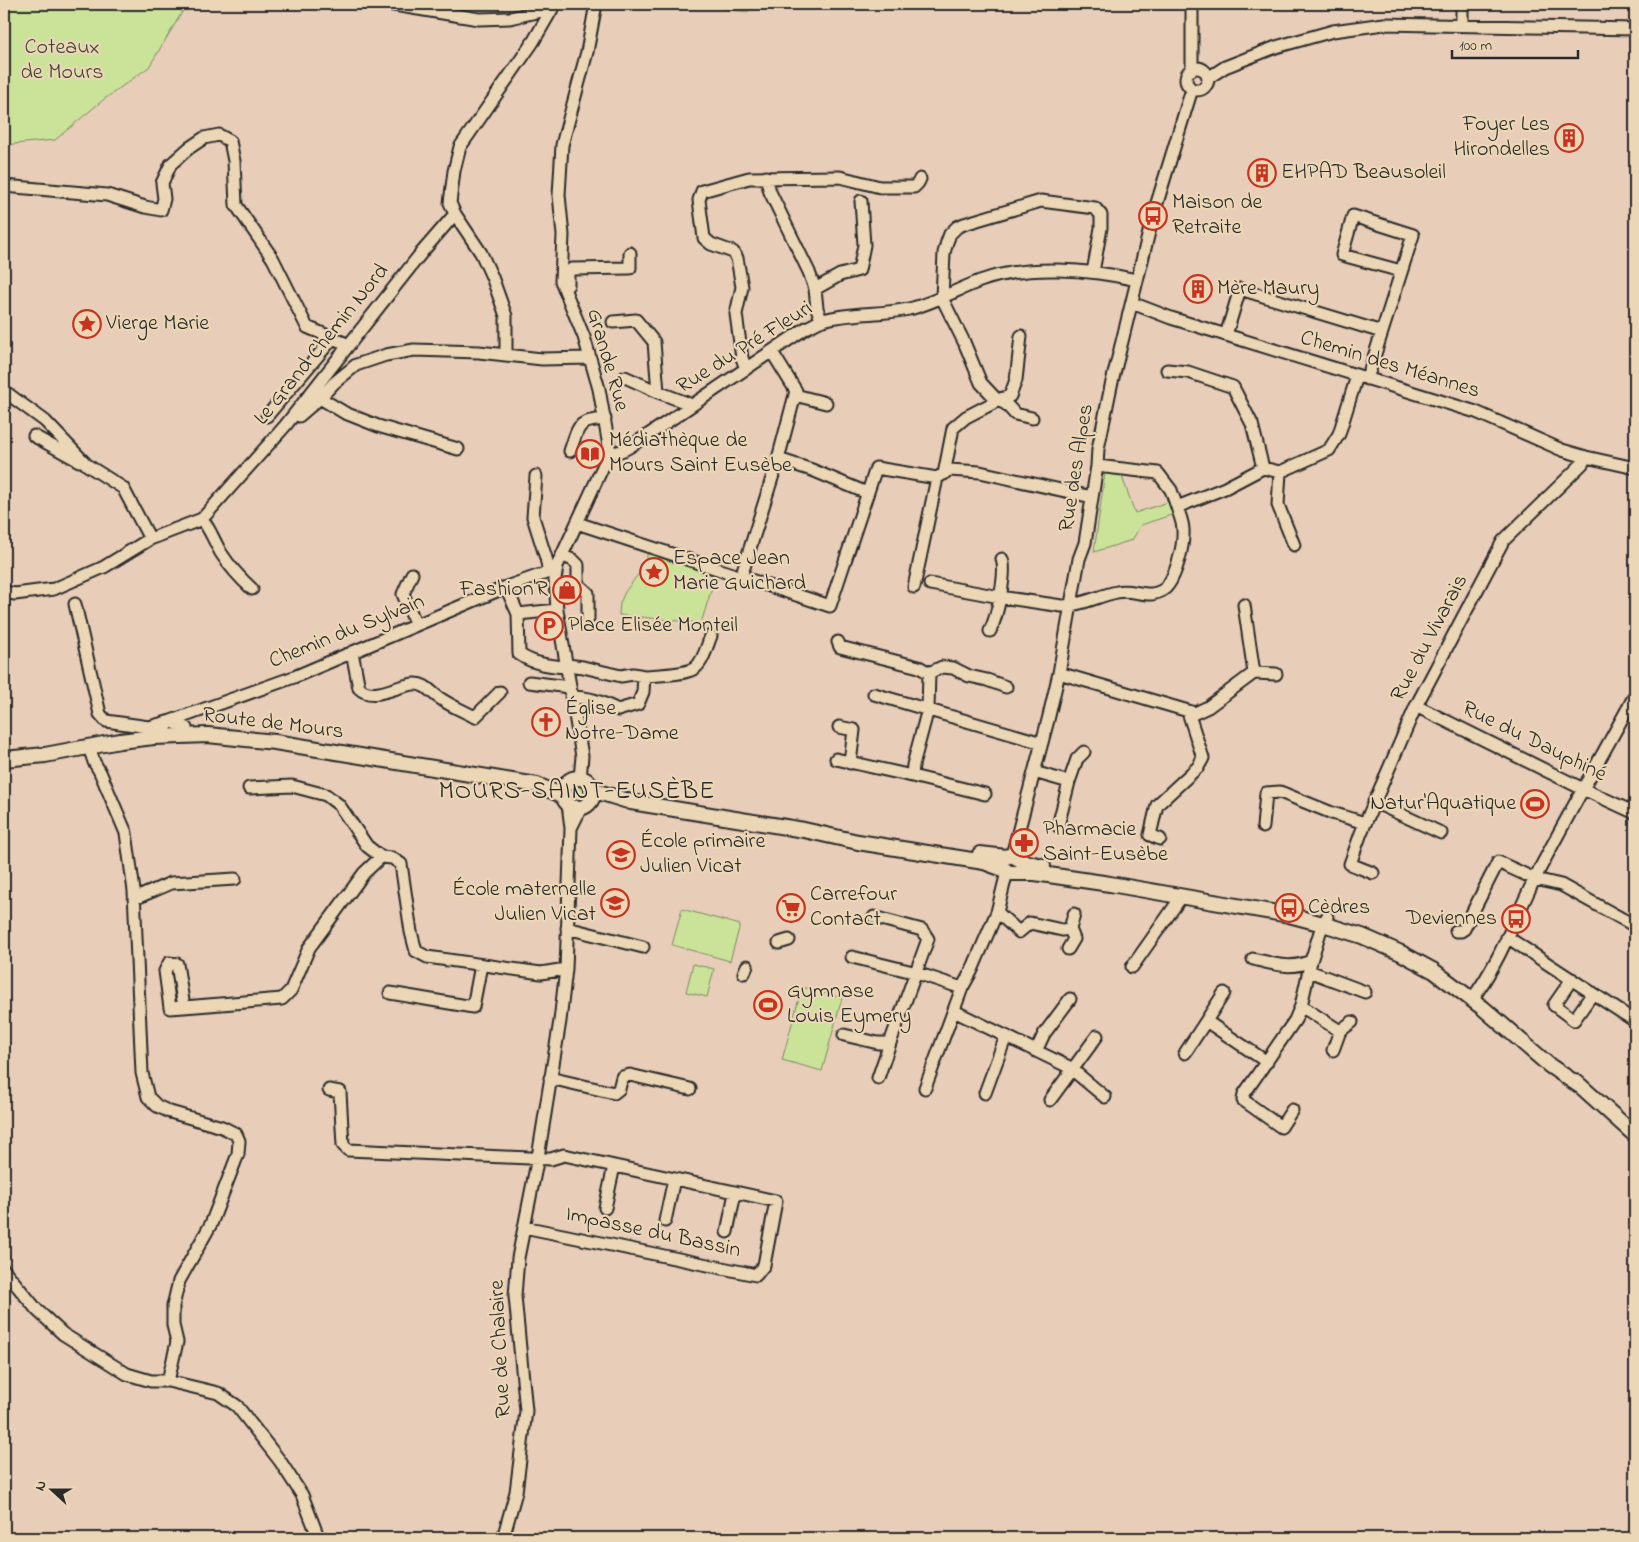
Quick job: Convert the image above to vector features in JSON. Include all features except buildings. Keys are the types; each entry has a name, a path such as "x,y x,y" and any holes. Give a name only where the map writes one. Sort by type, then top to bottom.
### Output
{"main road":[{"name":"Route de Mours","path":"4,759 37,756 90,747 155,733 188,732 275,742 537,785 579,800"},
{"name":"Route de Mours","path":"537,785 574,781"},
{"path":"579,800 588,784 574,781 563,792 579,800 631,802 984,862 1036,865 1175,887 1303,911 1325,920"},
{"path":"1010,864 1045,874 1325,920 1364,930 1437,965 1553,1060 1635,1135"}],"street":[{"path":"388,4 479,19 510,18 553,6"},
{"name":"Grande Rue","path":"596,4 588,52 562,146 559,195 563,235 561,281 584,338 599,389 609,452"},
{"path":"1192,4 1192,70"},
{"path":"1462,4 1462,25"},
{"path":"506,354 506,316 492,277 481,253 455,214 450,203 454,170 460,147 533,42 553,6"},
{"path":"1208,78 1202,70 1192,70 1186,79 1189,87 1196,90 1203,88 1208,82 1208,78 1225,67 1276,48 1333,31 1384,24 1635,29"},
{"name":"Rue des Alpes","path":"925,1088 962,988 972,970 997,912 1010,864 1059,673 1079,559 1085,543 1098,449 1107,405 1153,216 1192,89"},
{"path":"4,186 107,195 144,207 161,210 164,199 162,183 171,164 188,148 204,138 219,135 230,141 234,161 236,205 272,258 308,327 349,345"},
{"path":"766,177 770,192 809,272 821,320"},
{"path":"746,368 742,358 736,314 742,287 737,258 733,252 711,244 704,238 699,195 706,190 749,178 840,177 880,187 914,187 920,179"},
{"path":"814,289 840,275 860,270 864,245 861,201"},
{"path":"1032,418 1015,414 1006,404 997,400 981,383 964,342 942,298 944,253 950,234 956,227 1041,202 1095,208 1102,215 1093,272"},
{"name":"Le Grand Chemin Nord","path":"4,592 15,594 54,589 104,567 150,539 202,519 288,421 422,252 455,214"},
{"path":"1177,507 1225,488 1263,468 1280,472 1324,453 1334,443 1382,332 1413,234 1353,216 1342,255 1401,271"},
{"path":"567,296 569,294 568,273 570,270 630,268 630,253"},
{"name":"Rue du Pré Fleuri","path":"609,452 622,451 806,328 821,320 894,312 926,305 980,281 1017,272 1093,272 1137,280"},
{"path":"1226,335 1240,289 1382,332"},
{"name":"Chemin des Méannes","path":"1132,303 1170,318 1476,412 1562,450 1635,468"},
{"path":"613,322 636,320 654,342 658,392"},
{"path":"914,587 953,428 966,417 997,400 1010,396 1016,380 1021,336"},
{"path":"267,416 333,338"},
{"path":"288,421 299,416 356,364 386,355 414,350 506,354 542,359 590,358"},
{"path":"741,577 778,459 796,391 772,352"},
{"path":"1166,370 1188,372 1233,388 1252,424 1263,468"},
{"path":"625,377 687,403 690,406"},
{"path":"4,392 45,421 87,465"},
{"path":"795,395 826,403"},
{"path":"320,398 345,412 378,426 458,449"},
{"path":"570,451 577,432 584,423 589,420 605,419"},
{"path":"34,436 87,465 123,488 150,539"},
{"path":"552,572 563,556 609,452"},
{"name":"Rue du Vivarais","path":"1373,873 1350,864 1365,823 1416,706 1504,540 1582,464 1586,457"},
{"path":"778,459 812,470 867,493"},
{"path":"930,584 1062,606 1090,602 1118,591 1135,591 1150,594 1168,586 1182,550 1183,528 1170,490 1158,473 1097,466"},
{"path":"577,523 830,606 876,468 941,476 949,470 980,472 1092,497"},
{"path":"1280,472 1278,505 1294,545"},
{"path":"536,476 533,517 552,572 570,692 582,756 574,781"},
{"path":"202,519 235,573 252,589"},
{"path":"563,556 573,560 578,565 578,584 588,593 588,619"},
{"path":"990,631 1000,597 1005,566 1002,559"},
{"name":"Chemin du Sylvain","path":"171,721 294,677 506,587 552,572"},
{"path":"412,574 403,594 416,625"},
{"path":"506,587 518,614 519,654 527,660 542,664 583,666 621,676 684,672 695,668 701,660 711,636"},
{"path":"75,604 100,714 106,721 155,733 162,732 171,721 188,732"},
{"path":"1244,605 1254,673"},
{"path":"518,614 557,610"},
{"path":"838,642 840,647 919,667 929,673"},
{"path":"352,652 359,688 371,695 416,684 428,688 440,699 475,717 500,692"},
{"path":"929,673 942,667 953,668 969,676 1006,687"},
{"path":"912,776 913,765 928,709 929,673"},
{"path":"1059,673 1195,713 1208,707 1254,673 1276,674"},
{"path":"529,682 588,697 618,710 638,704 643,692 644,676"},
{"path":"874,694 1042,743"},
{"path":"1474,996 1484,981 1535,879 1635,695"},
{"name":"Rue du Dauphiné","path":"1416,706 1635,813"},
{"path":"1160,839 1150,834 1157,804 1198,767 1203,758 1188,712"},
{"path":"188,714 188,732"},
{"path":"839,727 854,730 850,763"},
{"path":"90,747 94,762 126,833 134,899 142,1073 148,1097 157,1106 170,1112 222,1127 236,1134 239,1140 238,1154 211,1224 179,1281 173,1306 173,1325 177,1342 168,1381"},
{"path":"1058,826 1077,759 1084,752"},
{"path":"836,759 985,794"},
{"path":"1034,772 1069,782"},
{"path":"249,788 292,786 326,795 339,805 367,846 381,857 392,858 401,864 410,932 416,950 427,957 541,972 566,969"},
{"path":"1263,827 1266,793 1280,792 1332,813 1365,823"},
{"name":"Rue de Chalaire","path":"503,1538 516,1492 526,1411 515,1296 518,1258 538,1157 560,1021 566,969 571,828 579,800"},
{"path":"1374,802 1441,833"},
{"path":"184,1007 282,999 292,990 309,948 364,873 381,857"},
{"path":"1456,932 1464,929 1498,862 1535,879 1561,885 1635,926"},
{"path":"134,899 171,882 234,879"},
{"path":"1132,967 1182,896"},
{"path":"997,912 1019,932 1030,923 1062,930 1070,929"},
{"path":"1068,949 1074,939 1070,929 1074,914"},
{"path":"874,917 922,930 928,939 878,1078"},
{"path":"1292,1110 1280,1127 1242,1100 1244,1094 1295,1020 1301,1006 1310,966 1325,920"},
{"path":"567,928 643,948"},
{"path":"1507,937 1635,1021"},
{"path":"852,957 917,973 962,988"},
{"path":"1253,959 1285,967 1310,966 1365,992"},
{"path":"390,994 473,1007 481,965"},
{"path":"1572,979 1554,1005 1574,1020 1593,993"},
{"path":"1185,1053 1224,993"},
{"path":"1036,1051 1044,1034 1070,999"},
{"path":"1301,1006 1340,1031"},
{"path":"954,1010 1073,1070 1105,1097"},
{"path":"1206,1022 1267,1062"},
{"path":"1332,1050 1340,1031 1352,1022"},
{"path":"844,1035 878,1043 890,1043"},
{"path":"985,1092 1006,1036"},
{"path":"1050,1100 1097,1036"},
{"path":"550,1078 614,1093 619,1090 622,1077 630,1075 690,1089"},
{"path":"329,1090 340,1092 343,1145 348,1150 552,1159 564,1155 735,1193 727,1232"},
{"path":"605,1208 614,1166"},
{"path":"665,1221 674,1179"},
{"name":"Impasse du Bassin","path":"524,1227 756,1275 764,1265 776,1201 735,1193"},
{"path":"4,1270 37,1310 63,1334 127,1374 152,1381 168,1381 218,1393 237,1406 280,1461 302,1495 320,1538"}],"green space":[{"name":"Coteaux de Mours","path":"4,4 187,4 149,67 103,100 55,140 4,145"},
{"path":"695,4 751,4 748,12"},
{"path":"1111,471 1121,474 1135,513 1168,502 1174,514 1141,525 1132,540 1094,552 1105,473"},
{"path":"648,552 716,575 701,623 619,615 620,603 625,592 643,568"},
{"path":"578,785 584,787 586,793 584,799 578,801 572,799 570,793 572,787"},
{"path":"682,909 740,925 730,961 672,945"},
{"path":"693,964 714,969 707,997 686,992"},
{"path":"802,987 842,998 822,1071 782,1060"}],"place":[{"name":"Foyer Les Hirondelles","path":"1569,138"},
{"name":"EHPAD Beausoleil","path":"1262,173"},
{"name":"Maison de Retraite","path":"1153,216"},
{"name":"Mère Maury","path":"1198,289"},
{"name":"Vierge Marie","path":"87,324"},
{"name":"Médiathèque de Mours Saint Eusèbe","path":"590,454"},
{"name":"Espace Jean Marie Guichard","path":"654,572"},
{"name":"Fashion'R","path":"567,590"},
{"name":"Place Elisée Monteil","path":"549,626"},
{"name":"Église Notre-Dame","path":"546,722"},
{"name":"Natur'Aquatique","path":"1535,804"},
{"name":"Pharmacie Saint-Eusèbe","path":"1024,843"},
{"name":"École primaire Julien Vicat","path":"621,855"},
{"name":"École maternelle Julien Vicat","path":"615,903"},
{"name":"Carrefour Contact","path":"791,908"},
{"name":"Cèdres","path":"1289,908"},
{"name":"Deviennes","path":"1516,919"},
{"name":"Gymnase Louis Eymery","path":"768,1005"}],"district":[{"name":"MOURS-SAINT-EUSÈBE","path":"577,792"}]}
